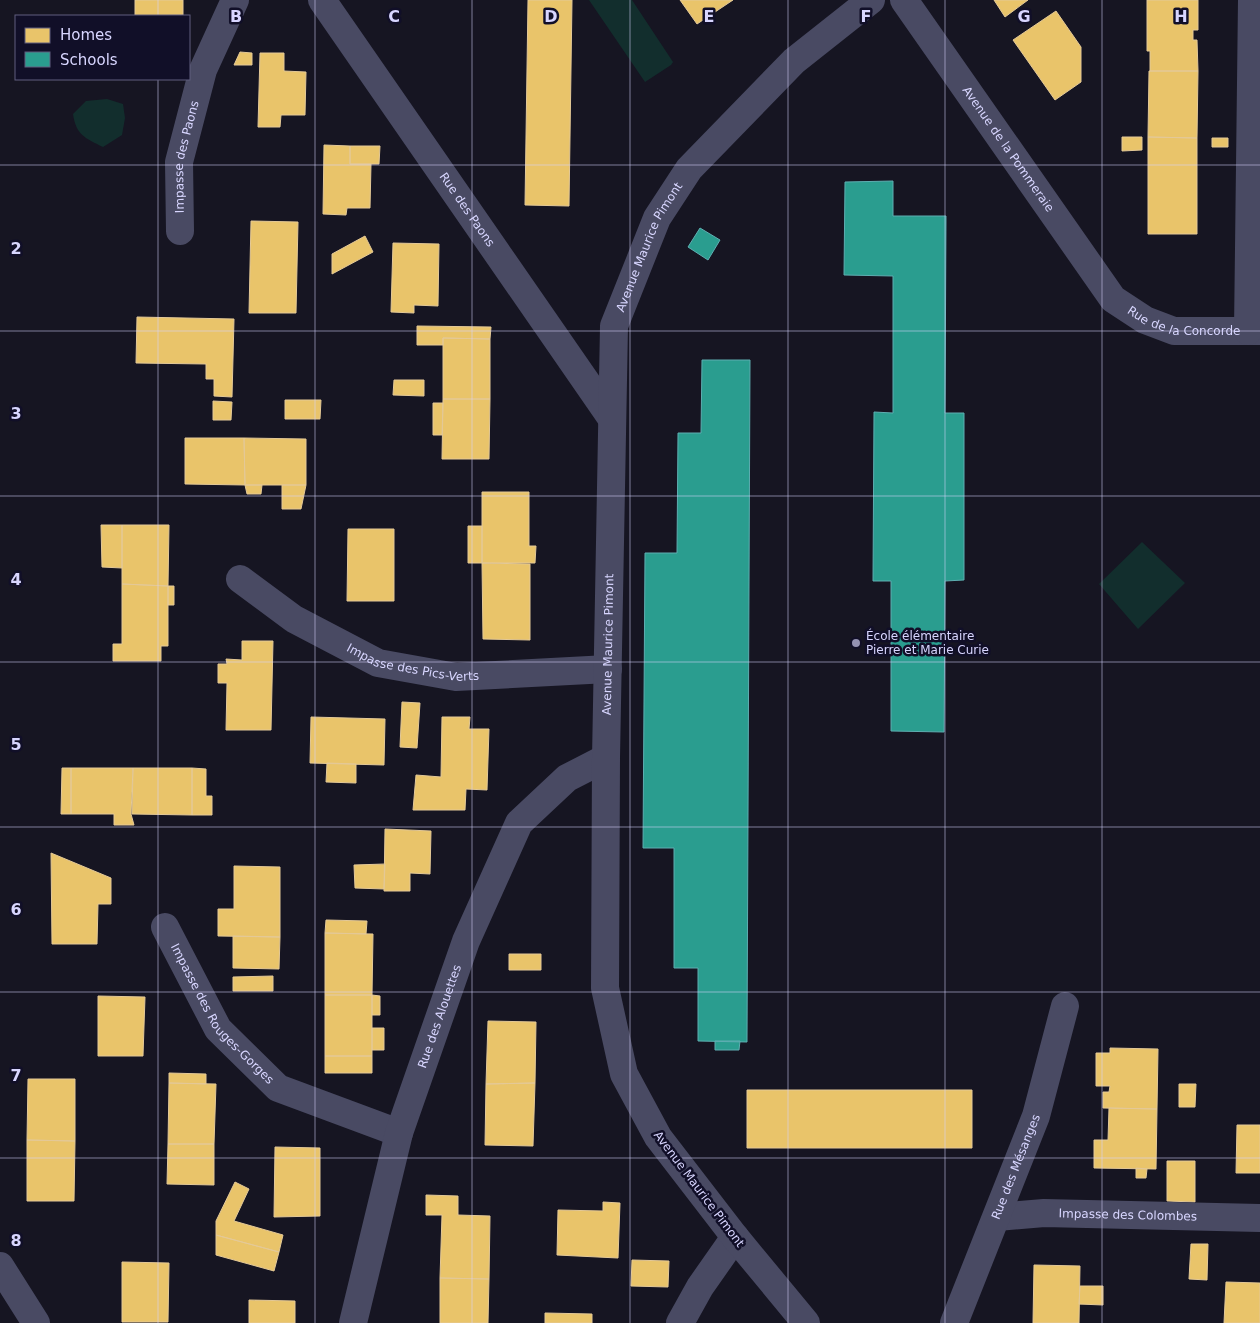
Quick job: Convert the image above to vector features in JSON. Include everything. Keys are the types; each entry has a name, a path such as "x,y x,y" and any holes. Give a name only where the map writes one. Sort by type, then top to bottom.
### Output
{"street":[{"name":"Impasse des Paons","path":"180,231 179,162 203,70 235,0"},
{"name":"Rue des Paons","path":"322,0 612,419"},
{"name":"Avenue Maurice Pimont","path":"806,1323 735,1237 658,1137 624,1074 604,988 614,326 657,218 689,169 794,61 871,0"},
{"name":"Avenue de la Pommeraie","path":"904,0 1112,299"},
{"path":"1252,0 1254,331"},
{"name":"Rue de la Concorde","path":"1112,299 1145,320 1174,331 1254,331"},
{"name":"Impasse des Pics-Verts","path":"240,579 294,620 378,664 456,677 608,669"},
{"name":"Rue des Alouettes","path":"353,1323 399,1133 466,942 519,822 567,778 606,758"},
{"name":"Impasse des Rouges-Gorges","path":"165,928 218,1029 278,1088 399,1133"},
{"name":"Rue des Mésanges","path":"954,1323 1036,1116 1065,1006"},
{"name":"Impasse des Colombes","path":"997,1217 1044,1213 1260,1218"},
{"path":"680,1323 700,1287 735,1237"},
{"path":"0,1266 36,1323"}],"green space":[{"path":"589,0 632,0 673,62 671,65 645,82"},
{"path":"107,99 123,104 125,118 122,135 103,147 82,135 76,127 73,114 86,101"},
{"path":"1142,542 1185,583 1138,629 1099,584"}],"building: Homes":[{"path":"135,0 183,0 183,15 135,15"},
{"path":"528,0 572,0 569,206 525,205"},
{"path":"680,0 733,0 697,24"},
{"path":"994,0 1028,0 1005,17"},
{"path":"1147,0 1198,0 1198,30 1193,30 1193,40 1197,40 1198,71 1150,71 1150,51 1147,51"},
{"path":"1056,11 1081,47 1081,82 1055,100 1013,40"},
{"path":"240,52 252,53 252,65 234,65"},
{"path":"260,53 284,53 284,71 306,72 305,115 281,115 280,127 258,127"},
{"path":"1149,71 1198,71 1197,138 1148,137"},
{"path":"1122,137 1142,137 1142,150 1122,151"},
{"path":"1148,137 1197,138 1197,234 1148,234"},
{"path":"1212,138 1228,138 1228,147 1212,147"},
{"path":"324,145 350,146 350,164 371,164 370,208 347,208 346,215 323,214"},
{"path":"350,146 380,146 379,164 350,164"},
{"path":"251,221 298,222 296,313 249,313"},
{"path":"365,236 373,252 332,274 332,254"},
{"path":"393,243 439,244 438,306 414,305 414,313 391,312"},
{"path":"137,317 234,319 232,397 214,396 214,379 206,379 206,364 136,363"},
{"path":"417,326 491,327 490,339 443,338 443,345 417,345"},
{"path":"443,338 490,339 490,399 443,399"},
{"path":"394,380 424,380 424,396 393,395"},
{"path":"443,399 490,399 489,459 442,459"},
{"path":"285,400 321,400 320,419 285,419"},
{"path":"213,401 232,402 231,420 213,420"},
{"path":"433,403 443,403 442,435 433,435"},
{"path":"185,438 244,438 245,485 185,484"},
{"path":"244,438 306,439 306,485 245,485"},
{"path":"245,485 262,485 261,494 247,494"},
{"path":"282,485 306,485 301,509 282,509"},
{"path":"482,492 529,492 529,546 536,546 535,563 482,563"},
{"path":"101,525 122,525 122,568 102,567"},
{"path":"122,525 169,525 168,586 122,584"},
{"path":"468,526 482,526 482,563 468,563"},
{"path":"348,529 394,529 394,601 347,601"},
{"path":"482,563 530,564 530,640 483,639"},
{"path":"122,584 168,586 168,646 161,646 161,661 113,661 113,644 122,644"},
{"path":"168,586 174,586 174,605 168,605"},
{"path":"242,641 273,641 271,730 226,730 227,683 218,683 218,664 227,664 226,659 242,660"},
{"path":"402,702 420,703 417,748 400,747"},
{"path":"311,717 385,719 384,765 310,763"},
{"path":"442,717 470,717 469,729 489,729 487,790 466,789 465,810 413,810 416,775 441,777"},
{"path":"327,763 356,764 356,783 326,782"},
{"path":"62,768 71,768 71,814 61,814"},
{"path":"71,768 133,768 131,814 134,825 114,825 114,814 71,814"},
{"path":"133,768 192,768 192,815 132,814"},
{"path":"192,768 206,769 206,796 212,796 212,815 192,815"},
{"path":"385,829 431,831 430,874 410,873 410,891 384,891"},
{"path":"51,853 111,878 111,904 98,904 97,944 52,944"},
{"path":"385,864 384,889 355,888 354,865"},
{"path":"234,866 280,867 280,937 218,936 218,909 234,909"},
{"path":"326,920 367,921 366,934 325,933"},
{"path":"325,933 373,934 372,995 325,995"},
{"path":"233,936 280,937 279,969 233,968"},
{"path":"509,954 541,954 541,970 509,970"},
{"path":"273,976 273,991 233,991 233,977"},
{"path":"325,995 372,995 372,1056 325,1056"},
{"path":"372,995 380,996 380,1015 372,1015"},
{"path":"98,996 145,997 143,1056 98,1056"},
{"path":"488,1021 536,1022 535,1083 486,1084"},
{"path":"372,1028 384,1028 384,1050 372,1050"},
{"path":"1110,1048 1158,1049 1157,1109 1103,1108 1103,1092 1109,1092 1110,1086 1096,1086 1096,1053 1110,1053"},
{"path":"325,1056 372,1056 372,1073 325,1073"},
{"path":"169,1073 206,1074 206,1084 169,1083"},
{"path":"28,1079 75,1079 75,1141 27,1140"},
{"path":"169,1083 216,1084 214,1144 168,1144"},
{"path":"535,1083 533,1146 485,1145 486,1084"},
{"path":"1179,1084 1196,1084 1195,1107 1179,1107"},
{"path":"747,1090 972,1090 972,1148 747,1148"},
{"path":"1109,1108 1157,1109 1156,1169 1094,1168 1094,1140 1108,1140"},
{"path":"1237,1125 1260,1125 1260,1173 1236,1173"},
{"path":"27,1140 75,1141 74,1201 27,1201"},
{"path":"168,1144 214,1144 214,1185 167,1184"},
{"path":"275,1147 320,1148 320,1216 274,1217"},
{"path":"1167,1161 1195,1161 1195,1202 1167,1201"},
{"path":"1136,1168 1147,1169 1146,1178 1136,1178"},
{"path":"235,1182 249,1189 234,1221 283,1235 279,1252 216,1235 216,1221"},
{"path":"426,1195 458,1196 458,1215 490,1216 489,1279 440,1278 442,1215 426,1215"},
{"path":"603,1202 620,1203 618,1258 557,1255 558,1210 603,1211"},
{"path":"216,1235 279,1252 274,1271 216,1255"},
{"path":"1191,1244 1208,1244 1207,1280 1189,1279"},
{"path":"632,1260 669,1261 668,1287 631,1286"},
{"path":"122,1262 169,1263 168,1322 122,1322"},
{"path":"1034,1265 1080,1266 1079,1323 1033,1323"},
{"path":"440,1278 489,1279 488,1323 440,1323"},
{"path":"1226,1282 1260,1283 1260,1323 1224,1323"},
{"path":"1080,1286 1103,1286 1103,1305 1079,1304"},
{"path":"249,1300 295,1301 295,1323 249,1323"},
{"path":"545,1313 592,1314 592,1323 545,1323"}],"building: Schools":[{"path":"893,181 893,216 946,216 945,413 964,413 964,580 945,581 944,732 891,731 891,581 873,581 874,412 893,413 893,276 844,275 845,182"},
{"path":"700,228 720,240 708,260 688,247"},
{"path":"702,360 750,360 747,1042 698,1041 698,968 674,968 674,848 643,848 645,553 677,553 678,433 701,433"},
{"path":"715,1041 740,1041 739,1050 715,1050"}],"place":[{"name":"École élémentaire Pierre et Marie Curie","path":"856,643"}]}
